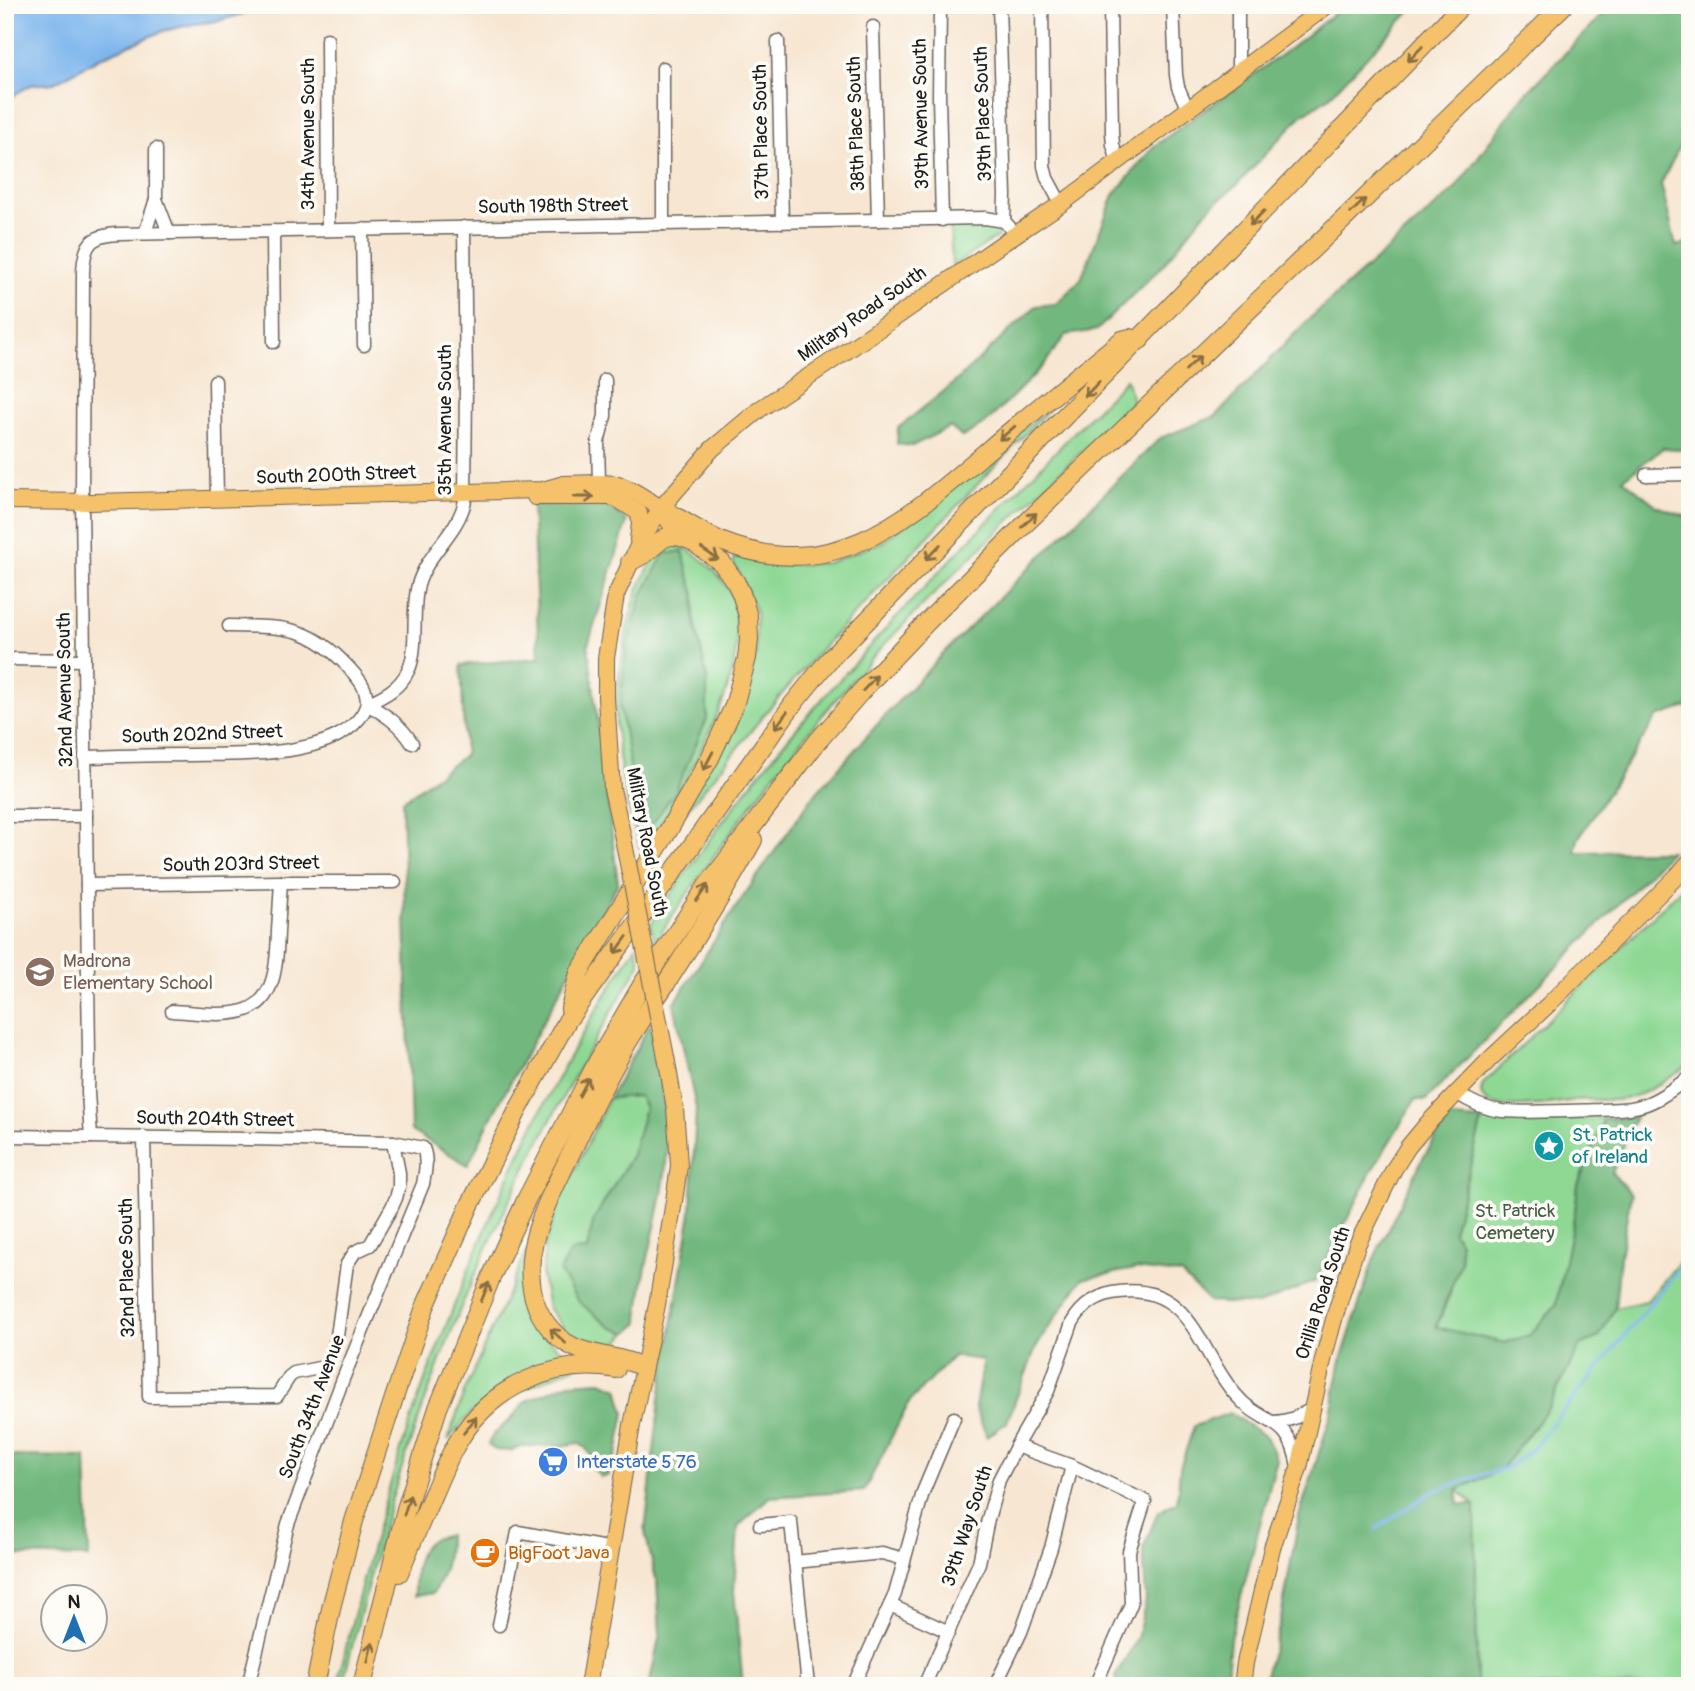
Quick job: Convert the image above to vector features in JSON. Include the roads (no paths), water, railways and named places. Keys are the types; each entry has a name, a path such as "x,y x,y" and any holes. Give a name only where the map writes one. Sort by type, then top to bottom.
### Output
{"highway":[{"path":"315,1686 332,1604 354,1521 425,1307 469,1207 512,1120 567,1021 793,704 828,662 1462,5"},
{"path":"362,1686 406,1509 438,1408 493,1273 527,1198 599,1059 642,985 707,886 817,743 925,624 1009,539 1564,5"},
{"path":"661,508 707,535 757,552 806,554 852,545 883,531 920,507 1034,410 1122,340 1140,340"},
{"path":"567,1021 579,973 694,786 727,724 744,672 749,628 741,593 722,563 675,529 661,508"},
{"path":"634,554 645,554 664,537 677,535 688,539"},
{"path":"643,1367 626,1359 578,1350 563,1342 552,1331 541,1316 534,1298 531,1273 533,1249 541,1218 623,1051 729,884 779,792"},
{"path":"378,1619 450,1456 469,1425 490,1403 519,1384 548,1372 578,1367 608,1367 628,1371 643,1367"}],"main road":[{"name":"Military Road South","path":"588,1686 643,1367 671,1226 679,1166 676,1109 612,789 606,658 616,596 634,554 661,508 712,449 760,409 1062,204 1328,5"},
{"name":"South 200th Street","path":"5,501 82,502 543,490 564,484 599,483 618,484 661,508"},
{"path":"517,490 526,496 617,499 639,513 640,523 634,554"},
{"name":"Orillia Road South","path":"1242,1686 1272,1548 1298,1468 1324,1356 1357,1245 1394,1169 1408,1147 1457,1093 1690,861"}],"street":[{"name":"39th Place South","path":"999,5 1004,221"},
{"path":"1042,5 1044,166 1047,178 1062,204"},
{"path":"1110,5 1112,132 1118,162"},
{"path":"1173,5 1176,75 1188,110"},
{"path":"1238,5 1238,73"},
{"name":"39th Avenue South","path":"940,8 939,96 943,220"},
{"name":"38th Place South","path":"873,27 878,220"},
{"name":"34th Avenue South","path":"327,39 328,230"},
{"name":"37th Place South","path":"778,41 782,222"},
{"path":"663,68 663,224"},
{"path":"145,233 156,199 156,149"},
{"path":"156,199 169,233"},
{"name":"South 198th Street","path":"88,244 106,235 145,233 985,218 1004,221"},
{"path":"1004,221 1016,234"},
{"name":"35th Avenue South","path":"367,704 395,689 408,671 413,653 414,606 418,584 433,554 457,522 466,492 464,227"},
{"path":"362,229 364,345"},
{"path":"273,231 274,342"},
{"name":"32nd Avenue South","path":"88,244 83,273 82,502 90,1137"},
{"path":"599,483 598,442 605,416 604,380"},
{"path":"215,381 217,499"},
{"path":"1646,475 1690,474"},
{"path":"229,626 287,629 316,639 333,651 359,679 366,689 367,704 391,718 412,743"},
{"path":"5,659 84,660"},
{"name":"South 202nd Street","path":"85,757 256,754 294,750 341,733 359,719 367,704"},
{"path":"5,816 86,816"},
{"path":"172,1011 244,1011 265,996 277,962 281,882"},
{"name":"South 203rd Street","path":"87,885 395,882"},
{"path":"1457,1093 1469,1102 1501,1111 1631,1108 1656,1101 1690,1077"},
{"name":"South 204th Street","path":"5,1136 393,1142 423,1148"},
{"name":"32nd Place South","path":"144,1137 149,1397 277,1395 294,1373 324,1367 334,1347 347,1264 355,1252 370,1245 396,1198 399,1173 393,1142"},
{"name":"South 34th Avenue","path":"248,1686 288,1524 343,1379 423,1184 426,1167 423,1148"},
{"name":"39th Way South","path":"924,1686 979,1563 999,1480 1048,1391 1072,1323 1086,1306 1102,1296 1130,1290 1164,1299 1176,1307 1194,1328 1235,1395 1249,1409 1273,1422"},
{"path":"1273,1422 1298,1417 1312,1409"},
{"path":"853,1686 890,1605 923,1492 954,1418"},
{"path":"1273,1422 1283,1429 1294,1446 1298,1468"},
{"path":"1016,1446 1072,1466 1145,1501 1129,1551 1131,1604 1095,1686"},
{"path":"995,1686 1021,1632 1051,1548 1072,1466"},
{"path":"760,1525 790,1522 808,1686"},
{"path":"499,1625 518,1532 612,1549"},
{"path":"795,1562 882,1553 904,1559"},
{"path":"890,1605 949,1632"}],"water":[{"path":"5,5 297,5 249,12 218,21 163,31 101,57 54,83 31,85 5,100"}],"waterway":[{"path":"1376,1529 1433,1491 1508,1467 1531,1450 1690,1256"}],"place":[{"name":"Madrona Elementary School","path":"40,972"},
{"name":"St. Patrick of Ireland","path":"1549,1146"},
{"name":"Interstate 5 76","path":"553,1462"},
{"name":"BigFoot Java","path":"485,1553"}],"park label":[{"name":"St. Patrick Cemetery","path":"1515,1222"}]}
